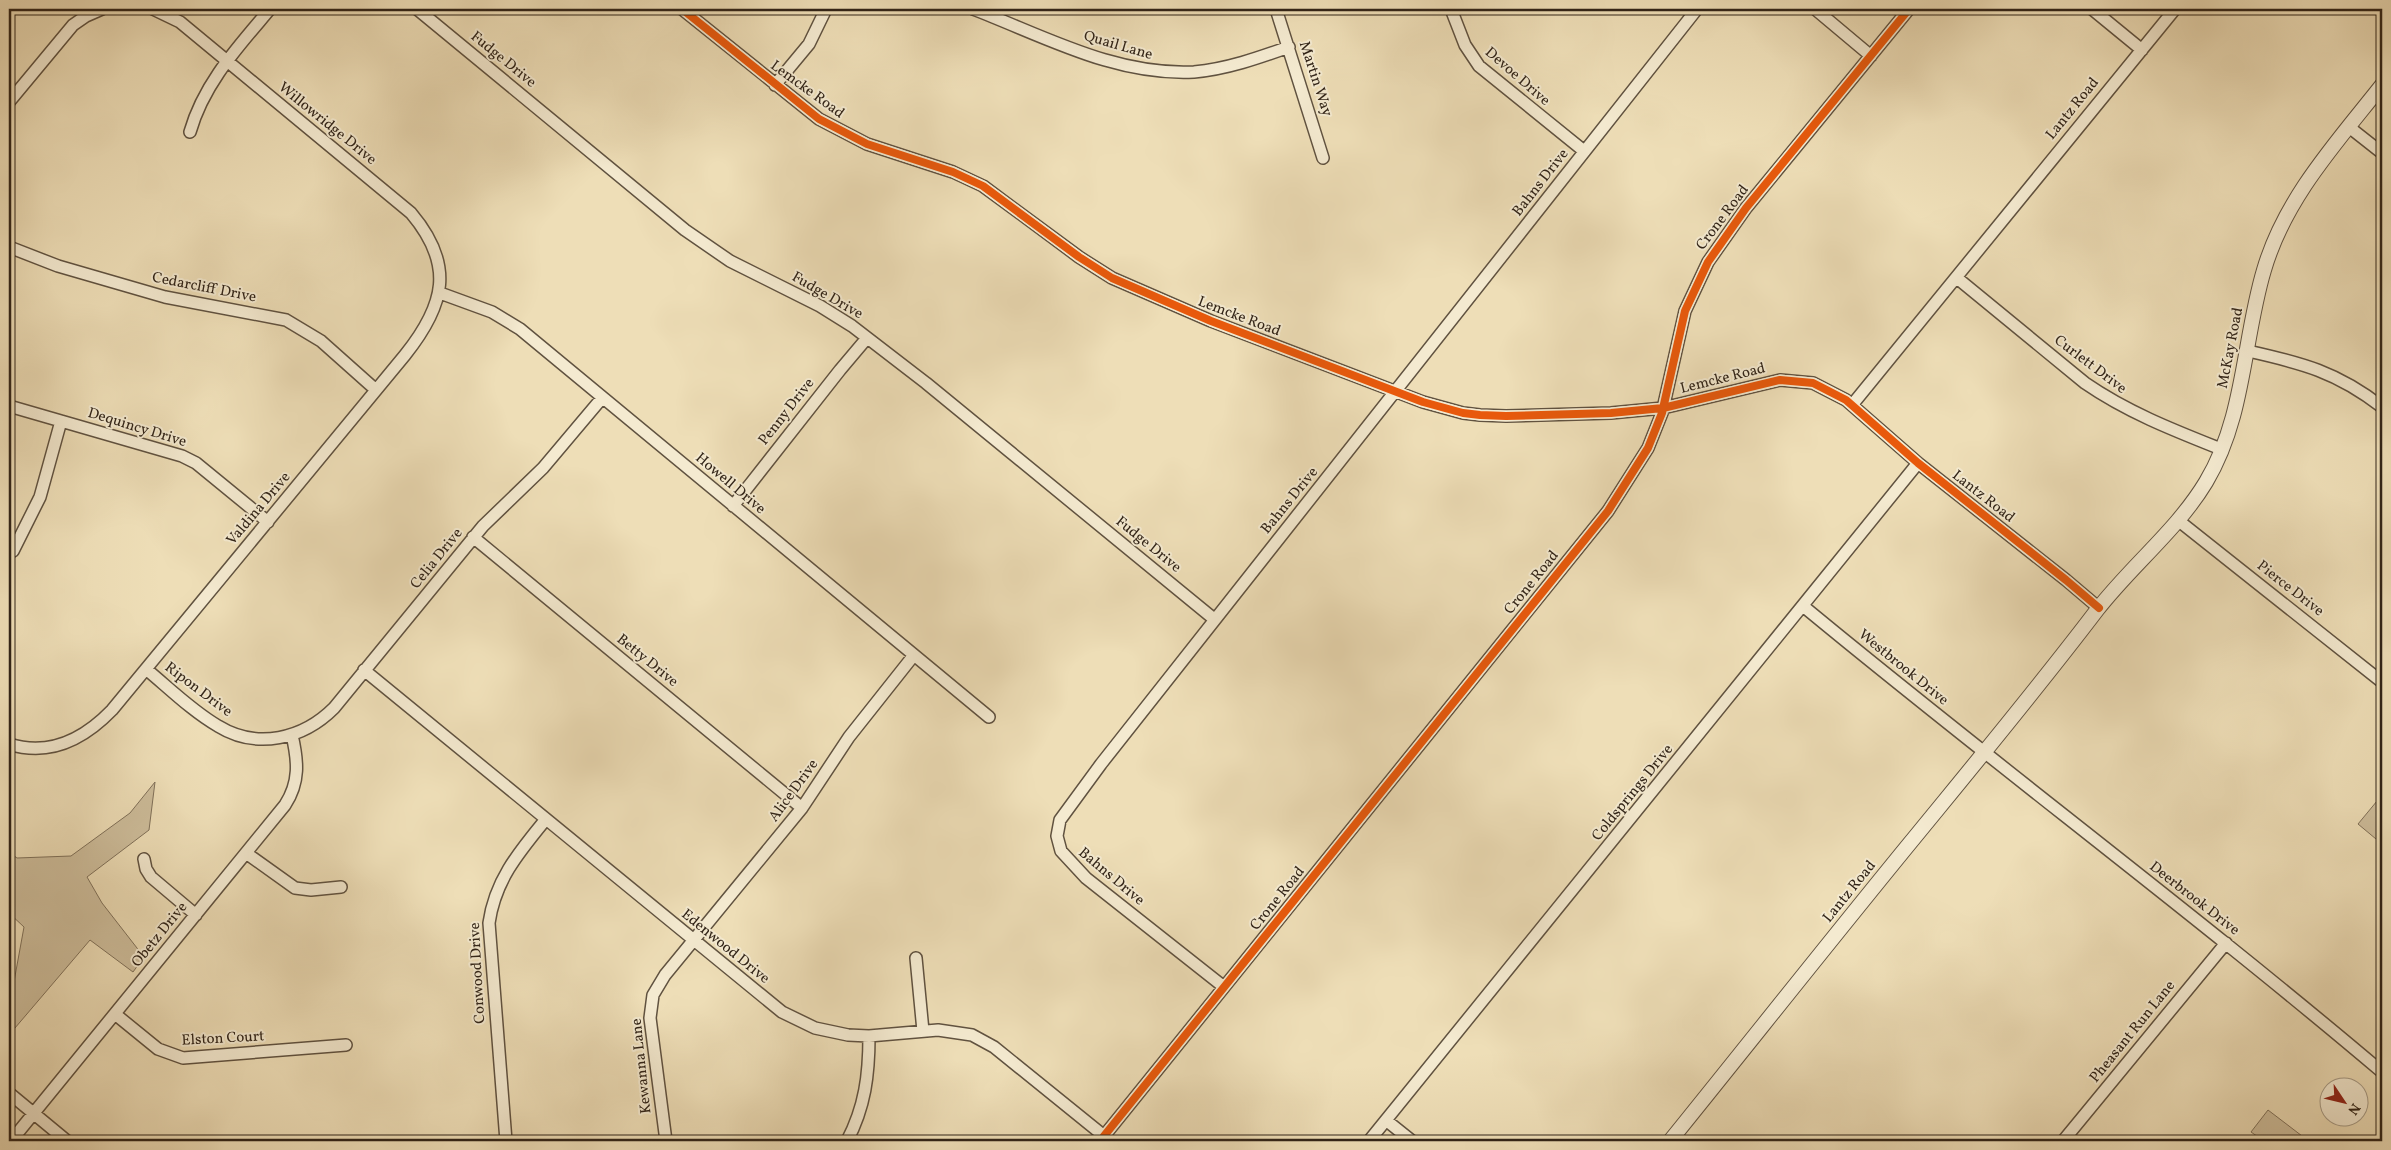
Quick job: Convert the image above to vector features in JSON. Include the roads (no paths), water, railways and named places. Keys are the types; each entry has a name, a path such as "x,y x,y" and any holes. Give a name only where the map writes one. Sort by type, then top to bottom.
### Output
{"street":[{"path":"9,102 73,25 101,9"},
{"name":"Willowridge Drive","path":"153,9 180,22 411,213 425,230 434,249 440,274 440,293"},
{"path":"190,132 202,97 227,61 270,9"},
{"name":"Fudge Drive","path":"417,9 716,253 820,306 867,338 926,383 1214,619"},
{"name":"Lemcke Road","path":"682,9 819,119 856,139 953,172 983,186 1079,257 1124,284 1220,325 1452,410 1480,415 1552,415 1663,408 1780,380 1798,380 1821,386 1852,405"},
{"path":"775,85 800,56 826,9"},
{"name":"Quail Lane","path":"972,9 1096,58 1152,71 1207,70 1252,60 1289,47"},
{"name":"Martin Way","path":"1276,9 1323,158"},
{"name":"Devoe Drive","path":"1452,9 1464,45 1479,66 1584,152"},
{"name":"Bahns Drive","path":"1224,988 1086,878 1065,857 1057,836 1060,820 1071,803 1214,619 1697,9"},
{"path":"1815,9 1871,56"},
{"name":"Crone Road","path":"1107,1139 1224,988 1608,511 1632,476 1648,448 1663,408 1685,311 1708,262 1746,208 1909,9"},
{"path":"2092,9 2142,50"},
{"name":"Lantz Road","path":"1670,1141 2099,608 1918,463 1852,405 2175,9"},
{"name":"McKay Road","path":"2099,608 2179,521 2206,482 2221,449 2237,404 2264,270 2283,222 2300,192 2382,85"},
{"path":"2349,127 2382,153"},
{"name":"Cedarcliff Drive","path":"9,247 58,266 165,297 286,320 320,341 376,390"},
{"name":"Curlett Drive","path":"1957,278 2106,398 2144,418 2221,449"},
{"name":"Valdina Drive","path":"9,744 39,748 62,744 87,733 112,710 414,344 432,314 440,293"},
{"name":"Howell Drive","path":"440,293 469,302 501,317 520,329 989,717"},
{"name":"Penny Drive","path":"733,506 867,338"},
{"path":"2248,351 2325,372 2348,383 2382,407"},
{"name":"Celia Drive","path":"292,735 310,727 326,716 490,518 544,468 602,398"},
{"name":"Dequincy Drive","path":"9,406 182,456 196,463 268,522"},
{"path":"13,551 40,497 61,421"},
{"name":"Coldsprings Drive","path":"1370,1141 1918,463"},
{"name":"Pierce Drive","path":"2179,521 2382,682"},
{"name":"Betty Drive","path":"474,537 802,808"},
{"name":"Westbrook Drive","path":"1803,606 1984,753"},
{"name":"Alice Drive","path":"694,941 802,808 850,737 914,655"},
{"name":"Ripon Drive","path":"146,669 206,718 227,731 258,739 292,735"},
{"name":"Edenwood Drive","path":"364,670 782,1012 797,1020 838,1033 869,1036 923,1031 956,1031 972,1035 994,1047 1107,1139"},
{"name":"Obetz Drive","path":"12,1141 285,805 293,790 298,766 292,735"},
{"name":"Deerbrook Drive","path":"1984,753 2226,943 2382,1072"},
{"name":"Conwood Drive","path":"506,1141 489,923 494,898 505,872 546,819"},
{"path":"246,853 295,888 311,890 341,887"},
{"path":"144,859 146,869 151,877 196,915"},
{"name":"Kewanna Lane","path":"666,1141 650,1010 653,995 660,982 694,941"},
{"name":"Pheasant Run Lane","path":"2063,1141 2226,943"},
{"path":"916,958 923,1031"},
{"name":"Elston Court","path":"115,1014 158,1049 183,1058 346,1045"},
{"path":"847,1141 862,1107 867,1087 869,1036"},
{"path":"9,1093 67,1141"},
{"path":"1386,1121 1412,1141"}]}
